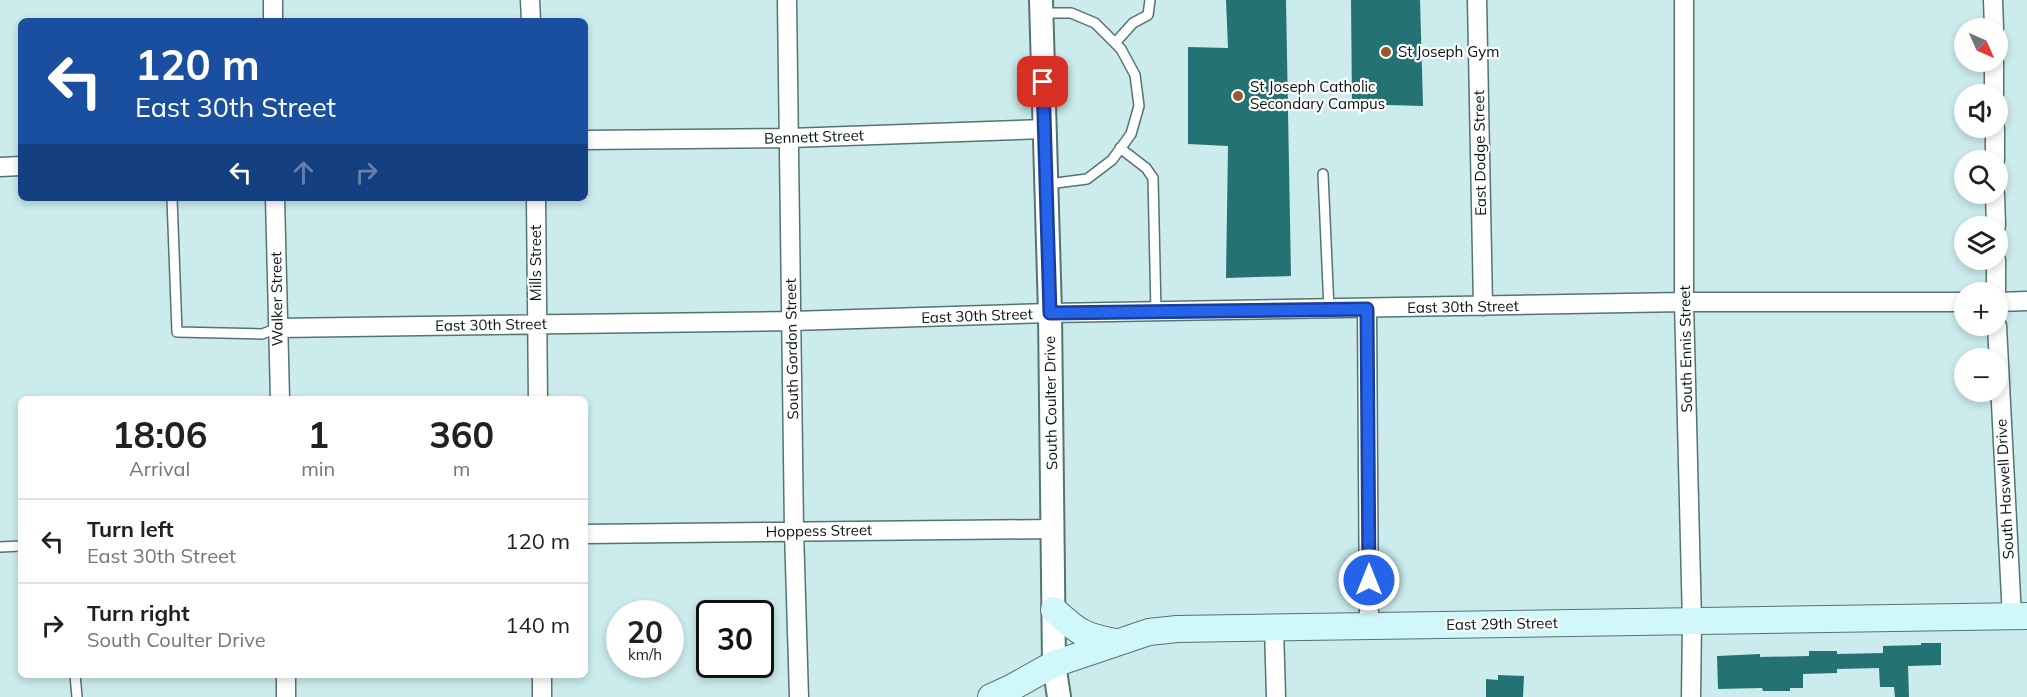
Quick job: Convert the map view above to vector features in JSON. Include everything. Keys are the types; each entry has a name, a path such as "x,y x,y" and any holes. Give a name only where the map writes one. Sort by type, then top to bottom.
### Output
{"main road":[{"path":"1054,610 1081,633 1115,642"},
{"name":"East 29th Street","path":"991,697 1054,664 1115,642 1149,632 1176,628 2019,616"}],"street":[{"path":"273,0 273,18"},
{"path":"530,0 531,18"},
{"name":"South Gordon Street","path":"787,0 794,531 799,697"},
{"name":"East Dodge Street","path":"1477,0 1483,306"},
{"name":"South Ennis Street","path":"1683,0 1684,302 1692,622 1691,697"},
{"path":"1993,0 1994,18"},
{"name":"South Coulter Drive","path":"1041,6 1050,313 1054,664 1059,697"},
{"name":"Bennett Street","path":"588,140 790,138 1044,129"},
{"path":"0,167 18,166"},
{"name":"Walker Street","path":"275,201 280,396"},
{"name":"Mills Street","path":"536,201 538,396"},
{"name":"East 30th Street","path":"278,328 792,321 1050,313 1684,302 1954,302"},
{"path":"2008,302 2027,302"},
{"path":"1367,309 1369,625"},
{"name":"South Haswell Drive","path":"1999,336 2019,616"},
{"name":"Hoppess Street","path":"588,534 1053,529"},
{"path":"1274,627 1276,697"},
{"path":"286,678 286,697"},
{"path":"542,678 542,697"}],"lane":[{"path":"1115,44 1133,23 1148,15 1150,0"},
{"path":"1041,6 1071,13 1095,23 1121,49 1135,75 1139,106 1131,134 1112,160 1087,179 1046,184"},
{"path":"1120,148 1146,168 1153,178 1156,312"},
{"path":"1323,174 1329,309"},
{"path":"172,201 177,332 262,334 278,328"},
{"path":"0,547 18,546"},
{"path":"75,678 77,697"}],"building":[{"name":"St Joseph Catholic Secondary Campus","path":"1226,0 1286,0 1291,276 1226,278 1228,146 1188,144 1188,47 1228,48"},
{"name":"St Joseph Gym","path":"1351,0 1420,0 1423,106 1352,104"},
{"path":"1921,643 1941,643 1941,665 1908,666 1909,697 1895,697 1894,687 1880,687 1879,668 1837,669 1837,673 1803,674 1803,688 1790,688 1790,691 1763,691 1762,688 1718,689 1717,656 1760,654 1760,657 1809,656 1809,651 1837,651 1837,654 1883,653 1883,646 1921,645"},
{"path":"1498,675 1524,676 1523,697 1486,697 1486,679 1498,680"}],"place":[{"name":"St Joseph Gym","path":"1386,52"},
{"name":"St Joseph Catholic Secondary Campus","path":"1238,96"}],"route":[{"path":"1043,82 1050,313 1367,309 1369,580"}]}
